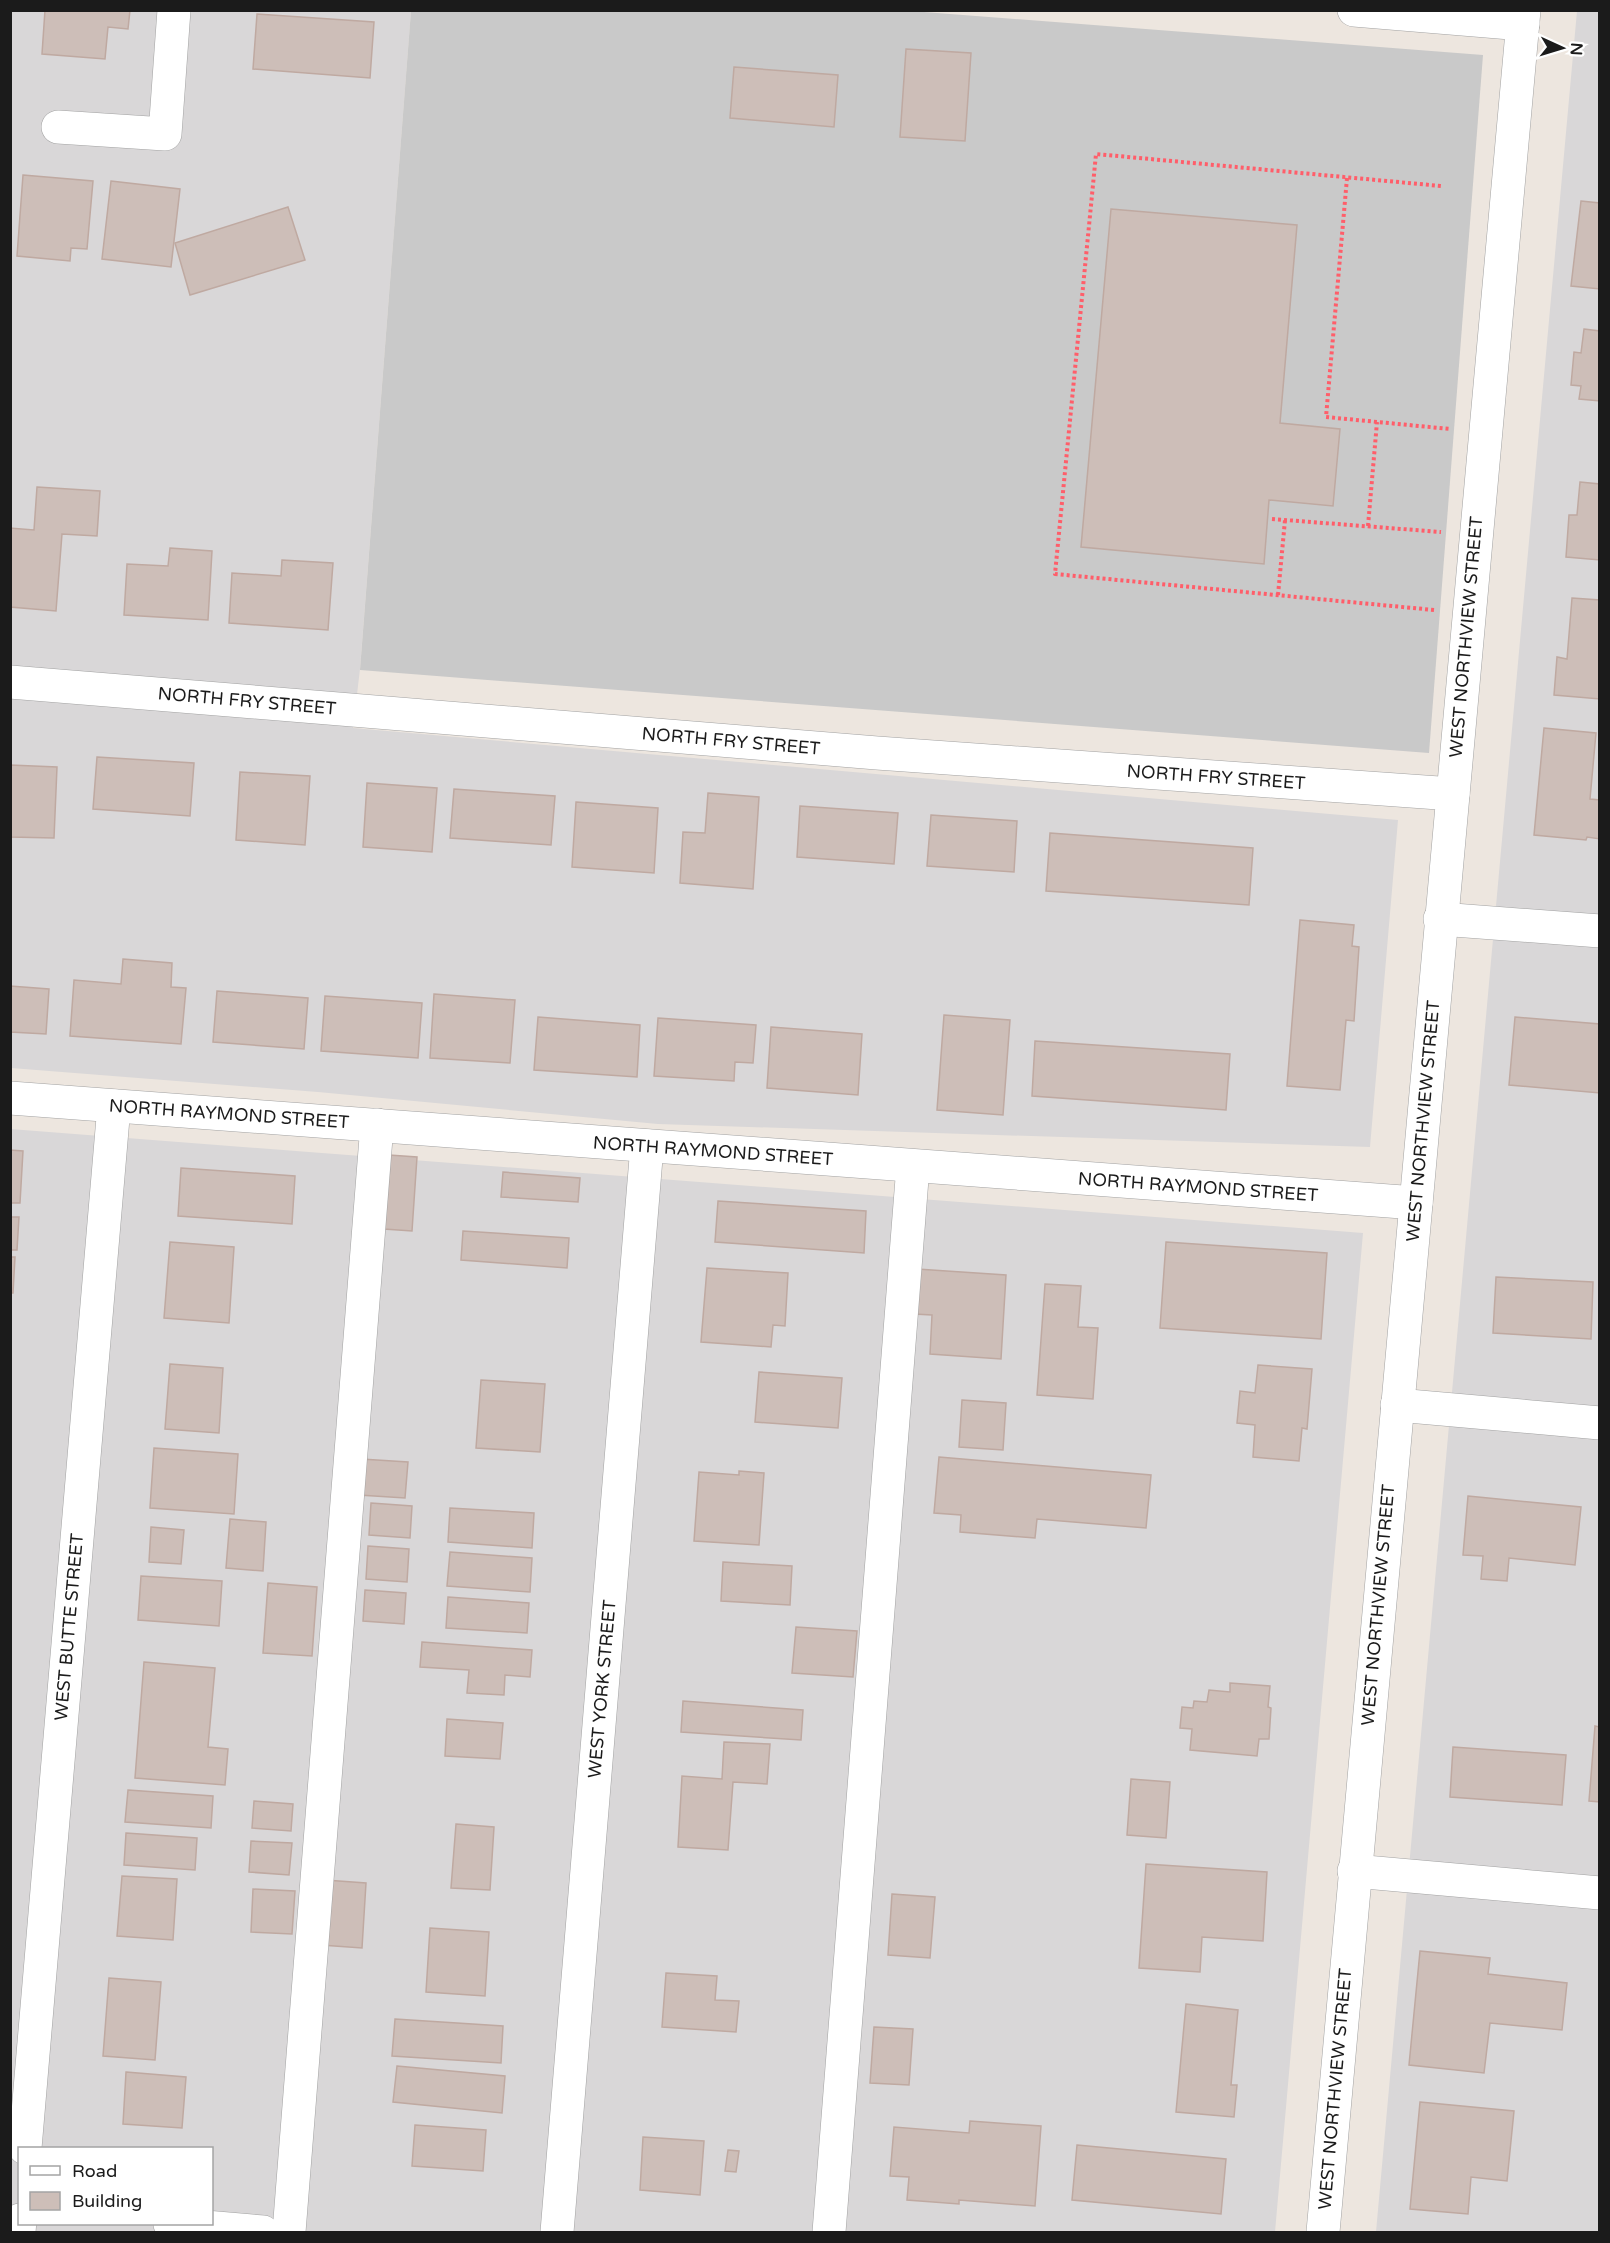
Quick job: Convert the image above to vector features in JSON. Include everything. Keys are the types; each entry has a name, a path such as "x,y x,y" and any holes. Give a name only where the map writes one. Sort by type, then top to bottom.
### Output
{"street":[{"path":"58,127 165,134 174,10"},
{"path":"1354,10 1524,17"},
{"name":"WEST NORTHVIEW STREET","path":"1323,2232 1440,919 1524,17"},
{"name":"NORTH FRY STREET","path":"10,682 865,752 1453,794"},
{"path":"1440,919 1599,931"},
{"name":"NORTH RAYMOND STREET","path":"10,1098 1416,1203"},
{"name":"WEST BUTTE STREET","path":"25,2147 114,1106"},
{"path":"289,2232 376,1125"},
{"name":"WEST YORK STREET","path":"557,2232 647,1146"},
{"path":"829,2232 912,1166"},
{"path":"1397,1405 1599,1423"},
{"path":"1354,1871 1599,1893"},
{"path":"191,2225 263,2232"}],"path":[{"path":"1435,610 1055,574 1096,154 1441,186"},
{"path":"1347,178 1326,417 1450,429"},
{"path":"1368,526 1377,422"},
{"path":"1272,519 1442,532"},
{"path":"1278,595 1285,520"}],"shaded area":[{"path":"10,11 411,11 360,669 353,728 1398,820 1370,1147 658,1124 318,1092 11,1068"},
{"path":"411,11 911,11 1483,55 1429,753 360,670"},
{"path":"1577,11 1599,11 1599,2232 1376,2232"},
{"path":"10,1129 1363,1233 1275,2232 11,2232"}],"building":[{"path":"45,10 130,10 128,29 108,27 105,59 42,54"},
{"path":"257,14 374,22 370,78 253,69"},
{"path":"906,49 971,53 965,141 900,137"},
{"path":"734,67 838,75 834,127 730,118"},
{"path":"23,175 93,181 87,249 71,248 70,261 17,256"},
{"path":"111,181 180,189 171,267 102,259"},
{"path":"1581,201 1600,203 1600,289 1571,286"},
{"path":"288,207 305,260 190,295 175,243"},
{"path":"1111,209 1297,225 1280,423 1340,429 1333,506 1269,500 1264,564 1081,547"},
{"path":"1584,329 1600,331 1600,401 1579,399 1581,386 1571,385 1574,352 1581,353"},
{"path":"1580,482 1600,484 1600,560 1566,557 1569,515 1577,515"},
{"path":"37,487 100,491 97,536 62,534 56,611 10,607 10,528 34,530"},
{"path":"170,548 212,551 208,620 124,615 127,564 168,566"},
{"path":"282,560 333,563 328,630 229,623 232,573 281,576"},
{"path":"1572,598 1600,600 1600,699 1554,695 1557,657 1567,659"},
{"path":"1544,728 1596,733 1590,799 1600,800 1600,839 1587,837 1586,840 1534,835"},
{"path":"97,757 194,763 190,816 93,809"},
{"path":"10,765 57,767 54,838 10,837"},
{"path":"240,772 310,776 305,845 236,840"},
{"path":"367,783 437,788 432,852 363,847"},
{"path":"454,789 555,796 551,845 450,838"},
{"path":"708,793 759,797 753,889 680,883 683,832 705,833"},
{"path":"576,802 658,808 654,873 572,867"},
{"path":"800,806 898,813 894,864 797,857"},
{"path":"931,815 1017,821 1014,872 927,866"},
{"path":"1050,833 1253,848 1249,905 1046,891"},
{"path":"1300,920 1354,925 1352,946 1359,947 1354,1021 1346,1020 1340,1090 1287,1086"},
{"path":"123,959 172,963 171,987 186,988 181,1044 70,1036 74,980 121,984"},
{"path":"10,986 49,989 46,1034 10,1032"},
{"path":"217,991 308,998 304,1049 213,1042"},
{"path":"434,994 515,1000 510,1063 430,1058"},
{"path":"325,996 422,1003 418,1058 321,1051"},
{"path":"944,1015 1010,1020 1003,1115 937,1110"},
{"path":"538,1017 640,1025 637,1077 534,1070"},
{"path":"1515,1017 1600,1024 1600,1093 1509,1085"},
{"path":"658,1018 756,1025 753,1063 735,1062 734,1081 654,1076"},
{"path":"771,1027 862,1034 858,1095 767,1088"},
{"path":"1035,1041 1230,1054 1226,1110 1032,1096"},
{"path":"10,1150 23,1151 20,1203 10,1203"},
{"path":"389,1155 417,1157 412,1231 384,1229"},
{"path":"181,1168 295,1176 292,1224 178,1216"},
{"path":"503,1172 580,1178 578,1202 501,1197"},
{"path":"718,1201 866,1211 864,1253 715,1242"},
{"path":"10,1217 19,1217 17,1250 10,1250"},
{"path":"463,1231 569,1238 567,1268 461,1260"},
{"path":"170,1242 234,1247 229,1323 164,1318"},
{"path":"1166,1242 1327,1253 1321,1339 1160,1328"},
{"path":"10,1257 15,1257 13,1293 10,1293"},
{"path":"707,1268 788,1273 785,1326 773,1325 771,1347 701,1342"},
{"path":"917,1269 1006,1275 1001,1359 930,1354 932,1315 914,1314"},
{"path":"1496,1277 1593,1282 1591,1339 1493,1333"},
{"path":"1045,1284 1081,1286 1078,1327 1098,1328 1093,1399 1037,1395"},
{"path":"170,1364 223,1368 219,1433 165,1429"},
{"path":"1258,1365 1312,1369 1307,1429 1302,1428 1299,1461 1253,1457 1255,1425 1237,1423 1240,1391 1255,1393"},
{"path":"759,1372 842,1378 838,1428 755,1422"},
{"path":"481,1380 545,1384 540,1452 476,1448"},
{"path":"962,1400 1006,1403 1003,1450 959,1447"},
{"path":"154,1448 238,1454 234,1514 150,1508"},
{"path":"939,1457 1151,1475 1146,1528 1037,1519 1035,1538 960,1532 961,1515 934,1513"},
{"path":"361,1459 408,1462 405,1498 359,1495"},
{"path":"739,1471 764,1473 759,1545 694,1541 699,1472 739,1475"},
{"path":"1468,1496 1581,1507 1575,1565 1509,1558 1507,1581 1481,1579 1483,1556 1463,1555"},
{"path":"371,1503 412,1506 410,1538 369,1535"},
{"path":"450,1508 534,1513 532,1548 448,1542"},
{"path":"230,1519 266,1522 263,1571 226,1568"},
{"path":"151,1527 184,1530 181,1564 149,1562"},
{"path":"368,1546 409,1549 407,1582 366,1579"},
{"path":"450,1552 532,1558 530,1592 447,1586"},
{"path":"723,1562 792,1566 790,1605 721,1601"},
{"path":"141,1576 222,1581 219,1626 138,1620"},
{"path":"268,1583 317,1587 312,1656 263,1653"},
{"path":"365,1590 406,1593 404,1624 363,1621"},
{"path":"448,1597 529,1603 527,1633 446,1628"},
{"path":"796,1627 857,1631 853,1677 792,1673"},
{"path":"422,1642 532,1650 530,1677 505,1675 504,1695 467,1693 469,1670 420,1667"},
{"path":"144,1662 215,1668 208,1747 228,1749 225,1785 135,1778"},
{"path":"1230,1683 1270,1686 1269,1739 1259,1739 1257,1756 1190,1750 1192,1729 1180,1728 1182,1707 1193,1708 1194,1701 1207,1702 1209,1690 1230,1692"},
{"path":"683,1701 803,1710 801,1740 681,1732"},
{"path":"447,1719 503,1723 500,1759 445,1756"},
{"path":"1595,1726 1600,1727 1600,1802 1589,1801"},
{"path":"724,1742 770,1744 767,1784 733,1782 728,1850 678,1847 682,1776 722,1779"},
{"path":"1453,1747 1566,1755 1562,1805 1450,1797"},
{"path":"1131,1779 1170,1782 1166,1838 1127,1835"},
{"path":"128,1790 213,1796 211,1828 125,1822"},
{"path":"254,1801 293,1804 291,1831 252,1828"},
{"path":"456,1824 494,1827 490,1890 451,1888"},
{"path":"126,1833 197,1838 195,1870 124,1865"},
{"path":"251,1841 292,1843 289,1875 249,1872"},
{"path":"1146,1864 1267,1872 1263,1941 1202,1937 1200,1972 1139,1968"},
{"path":"122,1876 177,1879 173,1940 117,1936"},
{"path":"325,1880 366,1883 362,1948 321,1945"},
{"path":"253,1889 295,1891 292,1934 251,1932"},
{"path":"892,1894 935,1897 930,1958 888,1955"},
{"path":"430,1928 489,1932 485,1996 426,1992"},
{"path":"1420,1951 1490,1958 1488,1974 1567,1983 1562,2030 1490,2023 1484,2073 1409,2065"},
{"path":"666,1973 717,1976 715,2000 739,2001 736,2032 662,2027"},
{"path":"109,1978 161,1982 155,2060 103,2056"},
{"path":"1186,2004 1238,2010 1231,2085 1237,2085 1234,2117 1176,2112"},
{"path":"395,2019 503,2026 501,2063 392,2056"},
{"path":"874,2027 913,2029 909,2085 870,2083"},
{"path":"397,2066 505,2076 502,2113 393,2102"},
{"path":"126,2072 186,2077 182,2128 123,2124"},
{"path":"1420,2102 1514,2111 1507,2181 1471,2177 1468,2214 1410,2209"},
{"path":"970,2121 1041,2126 1035,2206 959,2200 959,2204 907,2200 909,2177 890,2176 894,2127 969,2133"},
{"path":"415,2125 486,2130 483,2171 412,2166"},
{"path":"643,2137 704,2141 700,2195 640,2190"},
{"path":"1077,2145 1226,2159 1221,2214 1072,2200"},
{"path":"728,2150 739,2151 736,2172 725,2171"}]}
